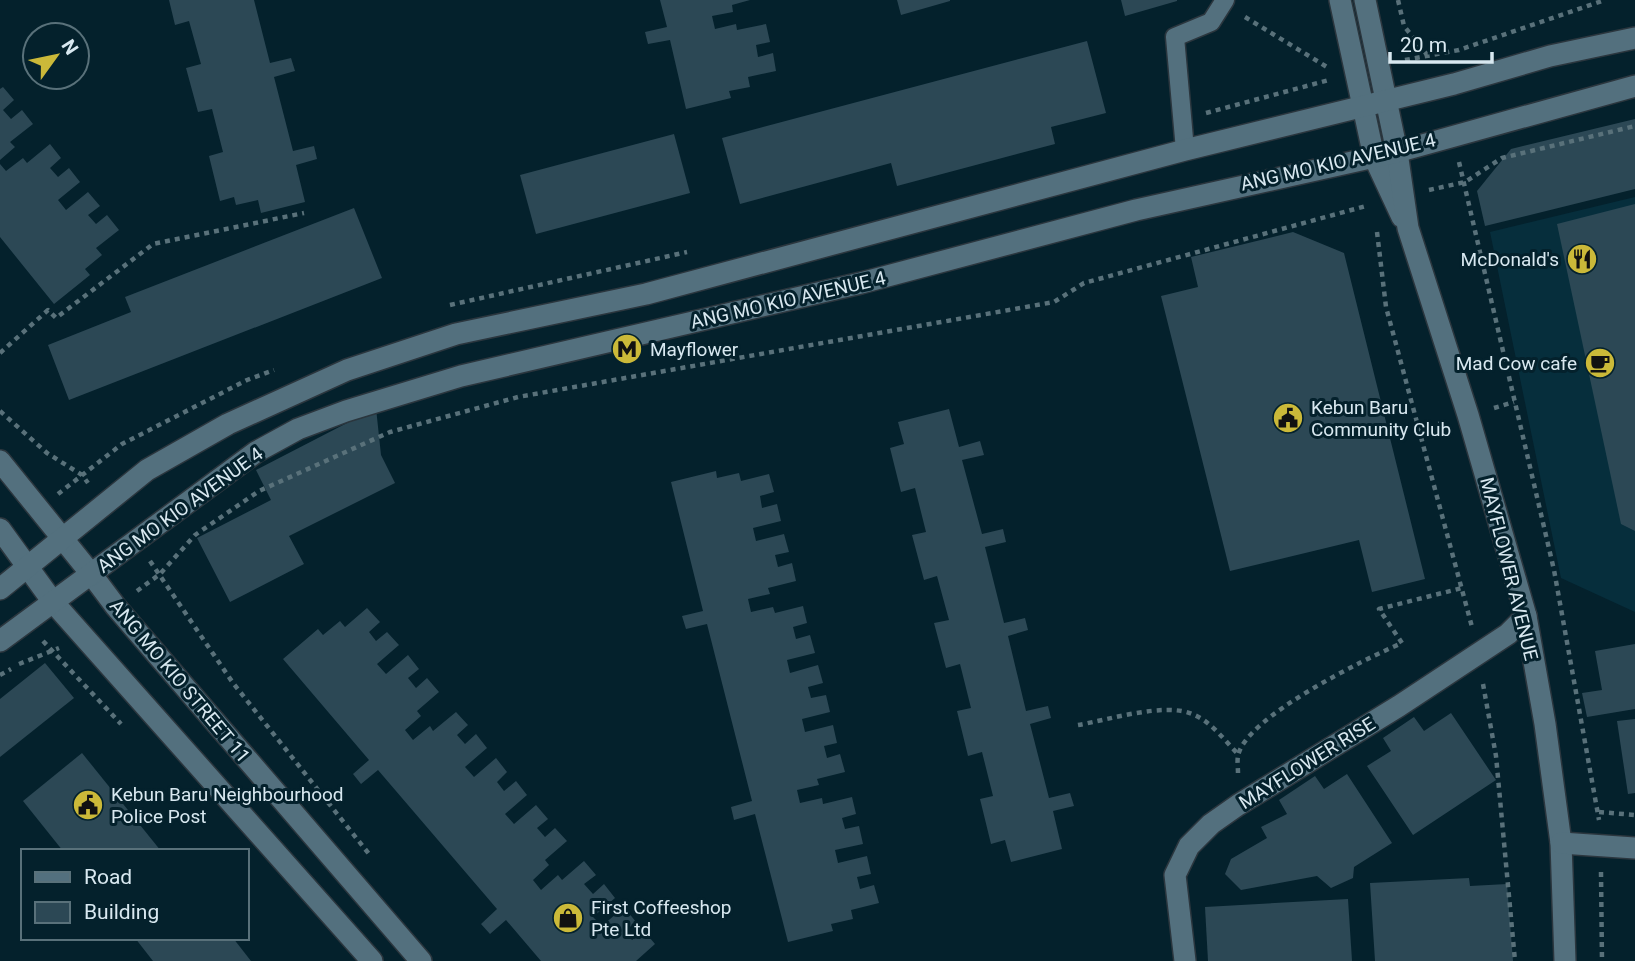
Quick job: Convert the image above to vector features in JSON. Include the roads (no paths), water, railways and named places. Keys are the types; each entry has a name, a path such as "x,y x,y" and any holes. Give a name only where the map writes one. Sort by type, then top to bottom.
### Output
{"main road":[{"path":"1340,0 1374,157 1391,199 1408,228"},
{"path":"1365,0 1398,152 1408,228"},
{"name":"ANG MO KIO AVENUE 4","path":"0,589 147,470 228,424 347,370 456,334 646,294 1185,150 1550,56 1635,38"},
{"name":"ANG MO KIO AVENUE 4","path":"0,641 256,452 298,429 346,411 499,366 862,283 1160,205 1398,152 1635,86"},
{"name":"MAYFLOWER AVENUE","path":"1408,228 1468,415 1526,616 1545,724 1561,843 1565,961"},
{"name":"ANG MO KIO STREET 11","path":"0,461 125,618 421,961"},
{"path":"0,529 53,602 372,961"},
{"name":"MAYFLOWER RISE","path":"1185,961 1175,874 1189,846 1211,824 1238,805 1399,706 1508,634 1526,616"},
{"path":"1561,843 1635,848"}],"lane":[{"path":"1185,150 1175,37 1211,22 1225,0"}],"place":[{"name":"McDonald's","path":"1582,259"},
{"name":"Mayflower","path":"627,349"},
{"name":"Mad Cow cafe","path":"1600,363"},
{"name":"Kebun Baru Community Club","path":"1288,418"},
{"name":"Kebun Baru Neighbourhood Police Post","path":"88,805"},
{"name":"First Coffeeshop Pte Ltd","path":"568,918"}]}
